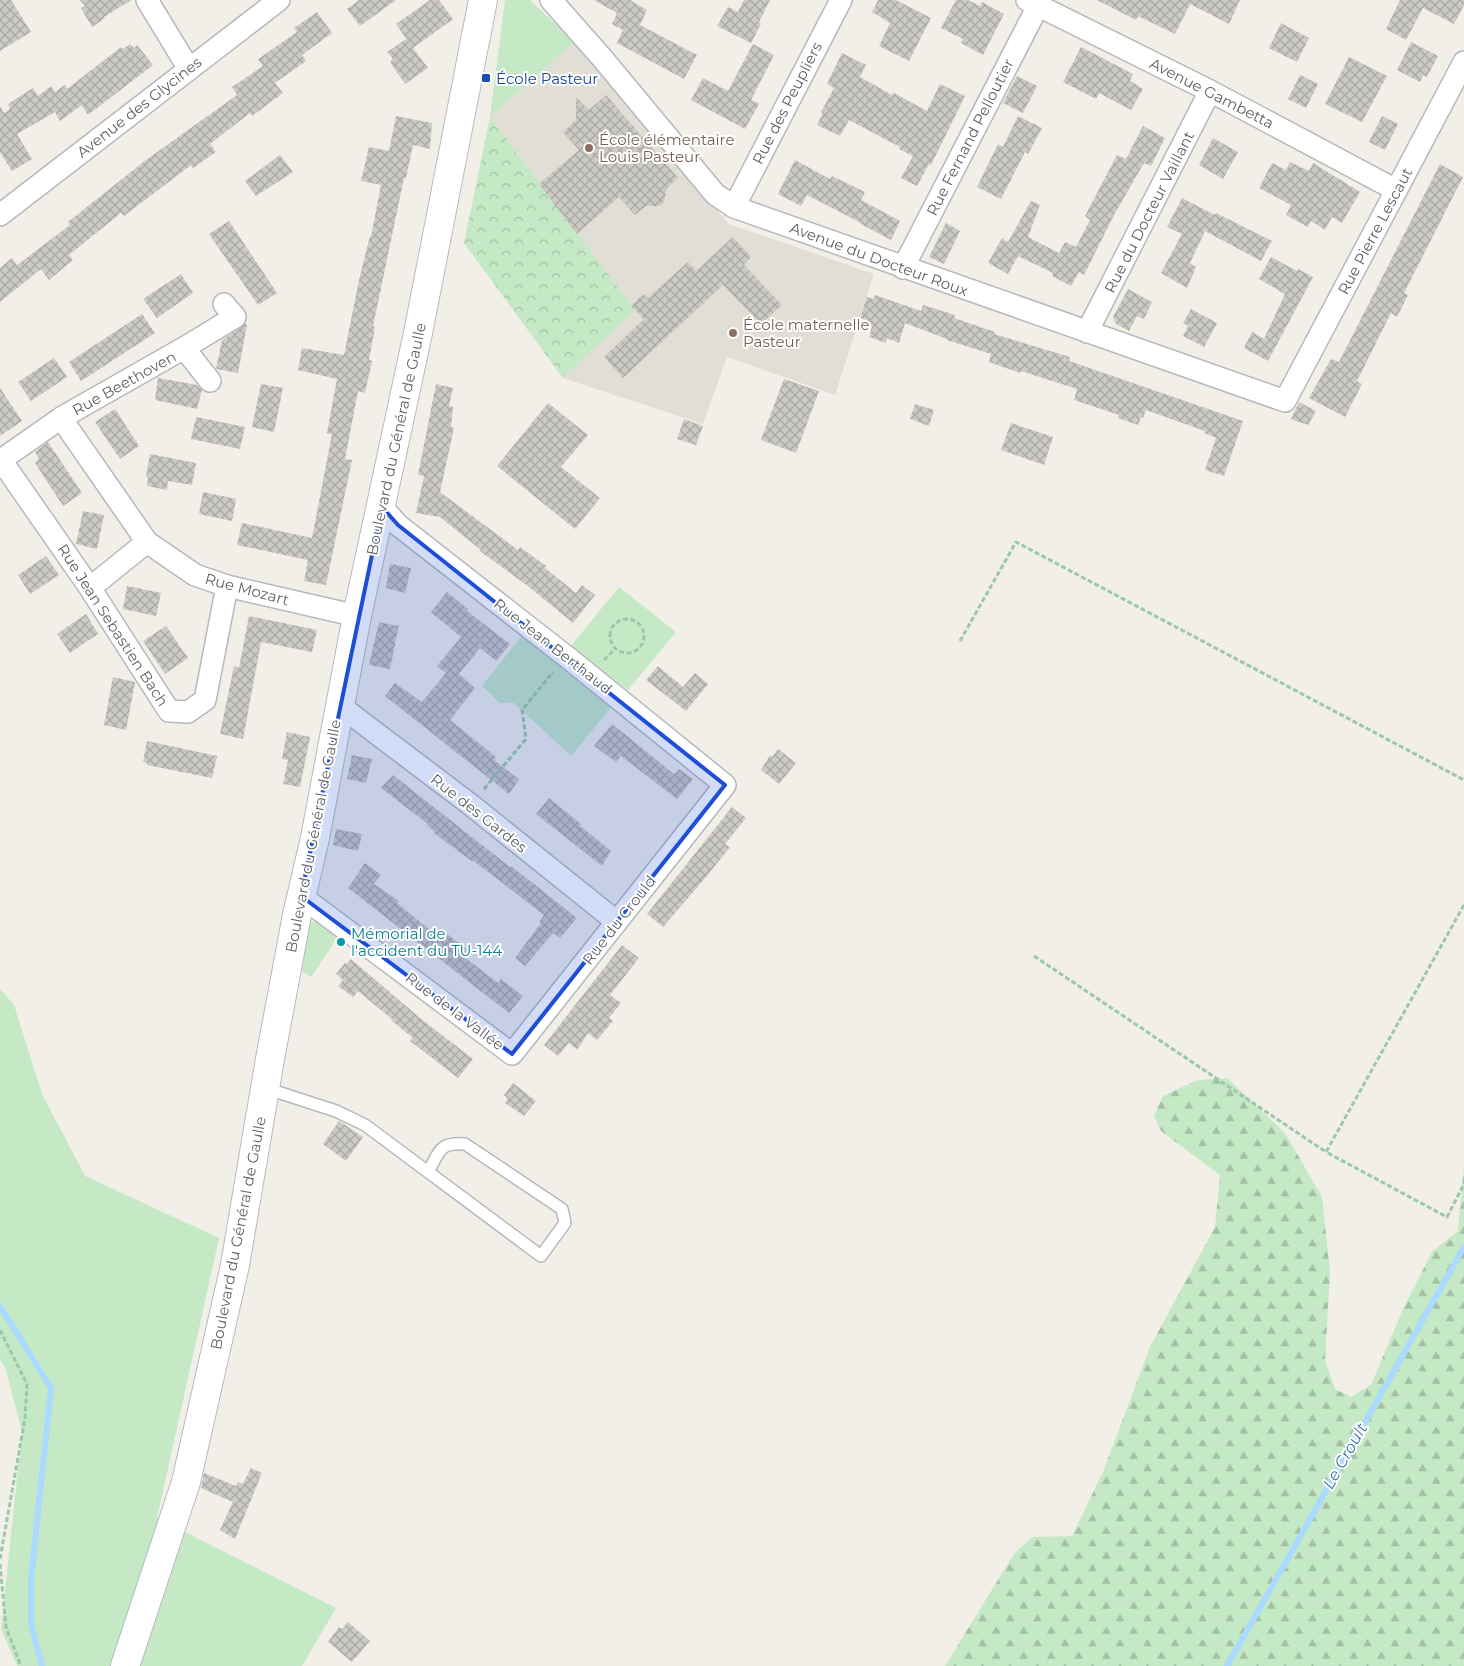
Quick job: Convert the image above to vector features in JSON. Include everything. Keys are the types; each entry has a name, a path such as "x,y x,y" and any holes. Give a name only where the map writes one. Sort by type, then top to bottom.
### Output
{"street":[{"path":"147,0 189,69"},
{"name":"Avenue des Glycines","path":"3,207 279,0"},
{"name":"Boulevard du Général de Gaulle","path":"125,1666 186,1482 235,1266 265,1088 301,896 315,838 357,616 419,329 483,0"},
{"name":"Avenue du Docteur Roux","path":"551,0 603,58 715,194 734,207 1285,401"},
{"name":"Rue des Peupliers","path":"734,207 840,0"},
{"name":"Avenue Gambetta","path":"1032,3 1210,91 1396,190"},
{"name":"Rue Fernand Pelloutier","path":"903,268 1032,3"},
{"name":"Rue Pierre Lescaut","path":"1285,401 1396,190 1462,71"},
{"name":"Rue du Docteur Vaillant","path":"1088,332 1210,91"},
{"name":"Rue Beethoven","path":"1,460 61,418 184,348 234,317 224,304"},
{"path":"184,348 210,381"},
{"name":"Rue Mozart","path":"61,418 146,542 195,574 227,586 357,616"},
{"name":"Rue Jean Sebastien Bach","path":"1,460 90,588 170,712 188,712 205,700 227,586"},
{"name":"Rue Jean Berthaud","path":"382,507 398,525 567,657 725,785"},
{"path":"90,588 146,542"},
{"name":"Rue des Gardes","path":"340,705 471,805 617,922"},
{"name":"Rue du Crould","path":"512,1054 725,785"},
{"name":"Rue de la Vallée","path":"301,896 512,1054"}],"lane":[{"path":"265,1088 336,1111 365,1125 428,1172 541,1256 565,1223 562,1209 465,1144 450,1143 443,1146 428,1172"}],"path":[{"path":"960,641 1016,542 1464,780"},
{"path":"626,618 639,623 644,636 639,648 627,654 615,649 609,636 614,624 626,618"},
{"path":"471,805 526,739 522,710 567,657"},
{"path":"1326,1152 1464,905"},
{"path":"1034,956 1326,1152 1447,1217 1464,1184"},
{"path":"0,1330 27,1384 24,1418 0,1559"},
{"path":"0,1564 6,1627 21,1666"}],"highlighted area":[{"path":"382,507 398,525 725,785 512,1054 301,896"}],"shaded area":[{"path":"574,42 729,224 874,274 835,395 727,357 703,424 563,378 635,310 490,117"}],"green space":[{"path":"505,0 530,0 574,42 490,117"},
{"path":"490,117 635,310 563,378 464,243"},
{"path":"619,587 676,632 628,690 570,647"},
{"path":"524,633 614,704 571,756 514,703 500,703 482,686"},
{"path":"320,920 338,934 311,977 299,969 308,923"},
{"path":"0,989 14,1005 42,1094 85,1176 219,1238 157,1518 336,1608 302,1666 17,1666 1,1629 22,1431 5,1367 0,1360"},
{"path":"1227,1078 1285,1133 1322,1197 1330,1272 1325,1361 1335,1389 1351,1397 1371,1385 1404,1307 1432,1252 1458,1231 1464,1165 1464,1666 945,1666 1014,1554 1032,1537 1072,1536 1103,1472 1150,1347 1215,1227 1220,1175 1161,1131 1154,1116 1163,1096 1198,1080"}],"building":[{"path":"0,0 11,0 31,32 0,51"},
{"path":"80,0 131,0 92,27 81,8 85,6"},
{"path":"359,0 396,0 360,26 347,9"},
{"path":"430,0 439,0 453,19 413,48 428,68 405,84 390,62 393,59 387,52 406,39 408,41 396,24"},
{"path":"594,0 630,0 647,10 640,25 697,55 684,79 617,43 623,30 612,24 617,13"},
{"path":"744,0 770,0 751,43 717,26 728,7 738,12"},
{"path":"878,0 896,0 931,18 909,61 879,46 890,23 872,12"},
{"path":"956,0 968,0 980,6 982,2 1004,14 983,55 961,43 963,39 941,28"},
{"path":"1097,0 1240,0 1229,24 1190,4 1175,34 1138,16 1136,20"},
{"path":"1400,0 1464,0 1464,5 1454,24 1423,8 1406,40 1386,29"},
{"path":"317,12 332,33 302,55 306,61 275,83 283,93 252,116 250,113 210,144 216,152 193,168 191,165 124,216 121,213 69,255 73,260 49,280 41,269 0,302 0,268 12,258 17,265 70,225 68,222 146,160 237,95 232,87 263,66 258,59 297,32 294,28"},
{"path":"1281,23 1309,38 1297,62 1269,48"},
{"path":"1411,42 1438,56 1427,77 1423,75 1420,82 1397,70"},
{"path":"130,44 134,48 137,45 153,65 88,115 82,105 60,121 55,112 17,134 32,159 12,171 0,152 0,106 4,113 10,109 8,104 33,88 38,96 51,86 55,92 65,85 67,89 121,47 123,49"},
{"path":"753,44 774,55 751,100 759,104 745,129 691,100 703,78 728,91"},
{"path":"1081,47 1133,74 1130,81 1143,89 1131,110 1099,93 1096,99 1063,82"},
{"path":"842,53 866,65 860,77 892,95 894,93 927,111 940,84 965,96 931,165 929,164 917,186 901,178 913,156 899,149 900,147 849,120 840,136 817,125 823,113 821,112 834,88 827,84"},
{"path":"1349,57 1387,76 1362,122 1325,104"},
{"path":"1300,75 1318,84 1306,108 1288,99"},
{"path":"1017,76 1037,86 1023,113 1003,103"},
{"path":"606,95 678,178 667,188 664,201 660,206 646,206 635,215 619,197 577,234 539,184 579,150 563,132 576,120 576,97 589,110"},
{"path":"396,116 432,123 430,149 413,145 406,178 404,178 373,326 375,327 369,360 372,361 365,393 358,391 345,459 352,460 326,585 304,581 308,560 237,545 242,523 312,538 332,434 327,433 337,379 298,370 302,348 344,355 381,185 361,181 369,147 389,151"},
{"path":"1018,116 1042,128 1028,154 1025,152 1001,199 977,187 998,144 1003,147"},
{"path":"1382,116 1398,124 1385,150 1369,142"},
{"path":"1143,126 1165,138 1151,166 1144,163 1114,215 1084,275 1079,272 1071,286 1052,276 1053,273 1018,256 1008,274 988,263 1002,238 1008,242 1031,201 1040,205 1028,237 1059,253 1065,242 1076,247 1090,220 1085,216 1117,155 1126,159"},
{"path":"1213,138 1238,152 1223,179 1199,165"},
{"path":"280,155 293,172 256,196 245,181"},
{"path":"795,160 830,179 832,176 865,192 861,200 900,221 891,240 807,195 801,206 778,194"},
{"path":"1290,162 1309,171 1313,163 1360,192 1342,223 1332,217 1325,230 1311,221 1308,227 1286,215 1291,205 1259,188 1272,163 1286,170"},
{"path":"1440,164 1463,177 1404,293 1408,295 1397,317 1391,313 1357,381 1362,384 1345,417 1309,398 1331,359 1339,362"},
{"path":"1182,198 1272,241 1261,261 1205,231 1190,263 1196,267 1187,288 1161,273 1182,234 1167,227"},
{"path":"229,221 277,293 258,305 209,234"},
{"path":"946,223 960,231 944,264 929,257"},
{"path":"733,237 751,257 744,265 782,305 761,324 723,285 623,378 604,357 644,319 631,306 643,294 648,298 688,262 696,271"},
{"path":"1271,257 1313,277 1268,361 1244,348 1252,332 1264,339 1285,294 1259,279"},
{"path":"181,274 193,293 157,318 143,299"},
{"path":"1128,289 1152,302 1144,319 1137,316 1129,331 1116,324 1113,317"},
{"path":"875,295 921,311 923,305 955,315 954,318 995,332 994,334 1070,357 1069,361 1243,421 1224,476 1205,470 1216,438 1204,433 1205,431 1146,410 1138,425 1118,418 1119,415 1074,400 1077,389 989,362 991,354 947,340 905,323 899,343 887,338 886,343 869,337 872,326 866,324 867,320 860,318 867,297 873,299"},
{"path":"1191,309 1217,323 1204,347 1183,336 1188,326 1183,323"},
{"path":"142,314 155,333 81,381 69,362"},
{"path":"245,324 247,325 238,373 216,369 222,340"},
{"path":"54,358 67,377 31,401 18,382"},
{"path":"158,378 197,385 202,390 197,409 155,400"},
{"path":"784,379 819,391 796,453 761,440"},
{"path":"261,384 283,388 274,432 252,427"},
{"path":"436,384 453,388 449,406 453,407 451,427 454,428 440,492 518,550 520,547 546,566 545,568 576,593 582,585 595,595 573,623 528,586 480,551 440,517 416,513 424,476 418,475"},
{"path":"0,388 22,421 0,436"},
{"path":"1299,402 1316,411 1308,425 1291,419"},
{"path":"548,403 588,435 561,467 600,498 575,529 497,466"},
{"path":"915,404 934,410 929,426 910,419"},
{"path":"115,409 139,446 120,459 95,422"},
{"path":"196,417 245,427 240,449 191,439"},
{"path":"684,419 703,426 696,445 677,439"},
{"path":"1011,423 1053,437 1044,465 1001,450"},
{"path":"48,442 82,493 63,506 35,463 39,459 35,452"},
{"path":"150,454 196,463 192,485 168,481 167,490 147,486 148,477 146,476"},
{"path":"203,492 236,499 232,521 199,514"},
{"path":"83,511 104,515 97,549 76,544"},
{"path":"46,556 59,575 30,594 18,575"},
{"path":"390,564 411,568 405,593 386,588"},
{"path":"127,586 161,593 156,616 123,609"},
{"path":"447,592 468,609 467,611 510,644 496,661 480,648 459,674 475,688 450,720 496,757 494,760 519,779 509,794 385,696 395,683 422,702 446,673 437,666 461,637 431,612"},
{"path":"86,614 98,634 70,653 57,634"},
{"path":"249,616 317,630 312,652 261,642 243,739 220,734 234,666 239,668"},
{"path":"379,622 397,626 399,624 390,669 369,665"},
{"path":"166,626 188,658 165,674 143,641"},
{"path":"658,666 683,687 695,673 708,684 686,711 646,680"},
{"path":"113,677 135,682 126,730 104,725"},
{"path":"612,724 674,774 679,769 693,779 677,799 621,756 616,762 594,746"},
{"path":"287,732 310,737 300,787 283,784 288,760 282,759"},
{"path":"147,741 217,756 212,778 147,765 147,763 143,762"},
{"path":"778,749 796,763 779,784 761,770 770,755 772,757"},
{"path":"352,755 372,759 366,783 347,779"},
{"path":"393,775 577,918 560,938 553,933 525,966 515,958 541,923 539,922 544,915 434,833 428,824 381,788"},
{"path":"549,798 611,851 602,866 536,814"},
{"path":"732,807 746,818 725,844 730,847 663,927 647,914"},
{"path":"336,829 362,834 358,851 333,845"},
{"path":"365,863 381,875 374,884 399,901 397,903 441,939 446,933 468,950 463,956 498,983 501,979 523,996 509,1013 348,888"},
{"path":"622,945 639,958 610,995 621,1003 609,1018 613,1021 597,1040 588,1033 577,1050 569,1043 558,1056 544,1045"},
{"path":"351,959 420,1018 473,1059 458,1078 410,1041 413,1038 358,991 353,997 338,986 343,980 336,974"},
{"path":"513,1083 536,1101 524,1116 505,1103 508,1099 504,1095"},
{"path":"339,1121 363,1137 346,1161 323,1144"},
{"path":"251,1468 262,1473 235,1539 220,1530 233,1502 201,1488 204,1473 236,1486 238,1482 243,1484"},
{"path":"348,1622 370,1641 352,1662 328,1642 339,1627 342,1629"}],"waterway":[{"name":"Le Croult","path":"1227,1666 1464,1247"},
{"path":"0,1306 51,1388 31,1580 31,1624 42,1666"}],"place":[{"name":"École Pasteur","path":"486,78"},
{"name":"École élémentaire Louis Pasteur","path":"589,148"},
{"name":"École maternelle Pasteur","path":"733,333"},
{"name":"Mémorial de l'accident du TU-144","path":"341,942"}]}
